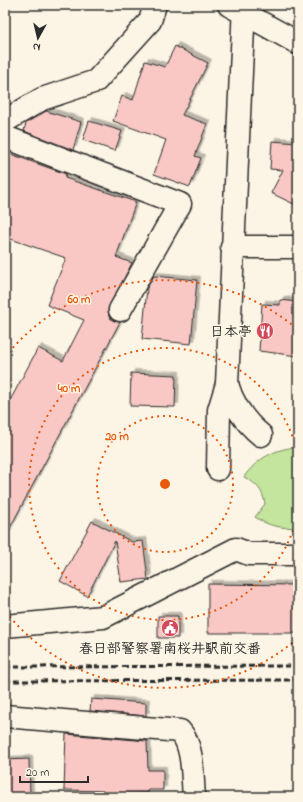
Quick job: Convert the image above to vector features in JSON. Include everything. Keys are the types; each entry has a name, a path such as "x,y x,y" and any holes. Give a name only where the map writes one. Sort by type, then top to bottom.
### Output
{"street":[{"path":"5,121 42,99 96,81 150,21 155,5"},
{"path":"218,469 219,410 227,384 239,8 298,43"},
{"path":"5,137 180,204 120,310"},
{"path":"232,247 298,247"},
{"path":"227,384 231,399 240,413 249,426 261,435"},
{"path":"5,626 104,617 236,549 249,554 298,554"},
{"path":"5,716 180,731 187,738 189,747 194,797"}],"green space":[{"path":"298,447 298,527 286,528 270,525 255,517 265,504 263,495 255,484 244,477 254,465 274,452"}],"building":[{"path":"175,46 208,63 182,115 207,124 195,156 201,158 190,187 154,174 166,140 113,121 122,96 133,100 145,61 165,67"},
{"path":"46,111 81,122 73,150 24,131 26,123"},
{"path":"89,121 122,131 115,151 83,140"},
{"path":"272,141 297,143 298,141 298,206 271,193 283,170 270,169"},
{"path":"5,152 66,174 65,178 136,202 116,257 132,263 108,310 109,317 114,321 120,322 5,537 5,410 38,348 63,361 84,320 47,305 66,258 5,237"},
{"path":"154,276 197,280 191,344 142,339 147,288"},
{"path":"280,300 298,302 298,356 259,351 262,304 280,305"},
{"path":"131,373 176,375 175,407 130,406"},
{"path":"92,521 132,542 143,541 148,579 121,582 115,541 87,596 60,581"},
{"path":"208,584 298,585 298,633 208,633"},
{"path":"158,616 178,616 178,638 158,638"},
{"path":"91,699 146,703 146,716 90,711"},
{"path":"66,734 147,741 148,770 163,770 163,790 148,790 148,793 103,794 103,791 64,790"},
{"path":"29,759 30,795 5,796 5,760"}],"railway":[{"path":"5,667 298,666"},
{"path":"5,681 298,680"}],"place":[{"name":"日本亭","path":"265,331"},
{"name":"春日部警察署南桜井駅前交番","path":"170,628"}]}
